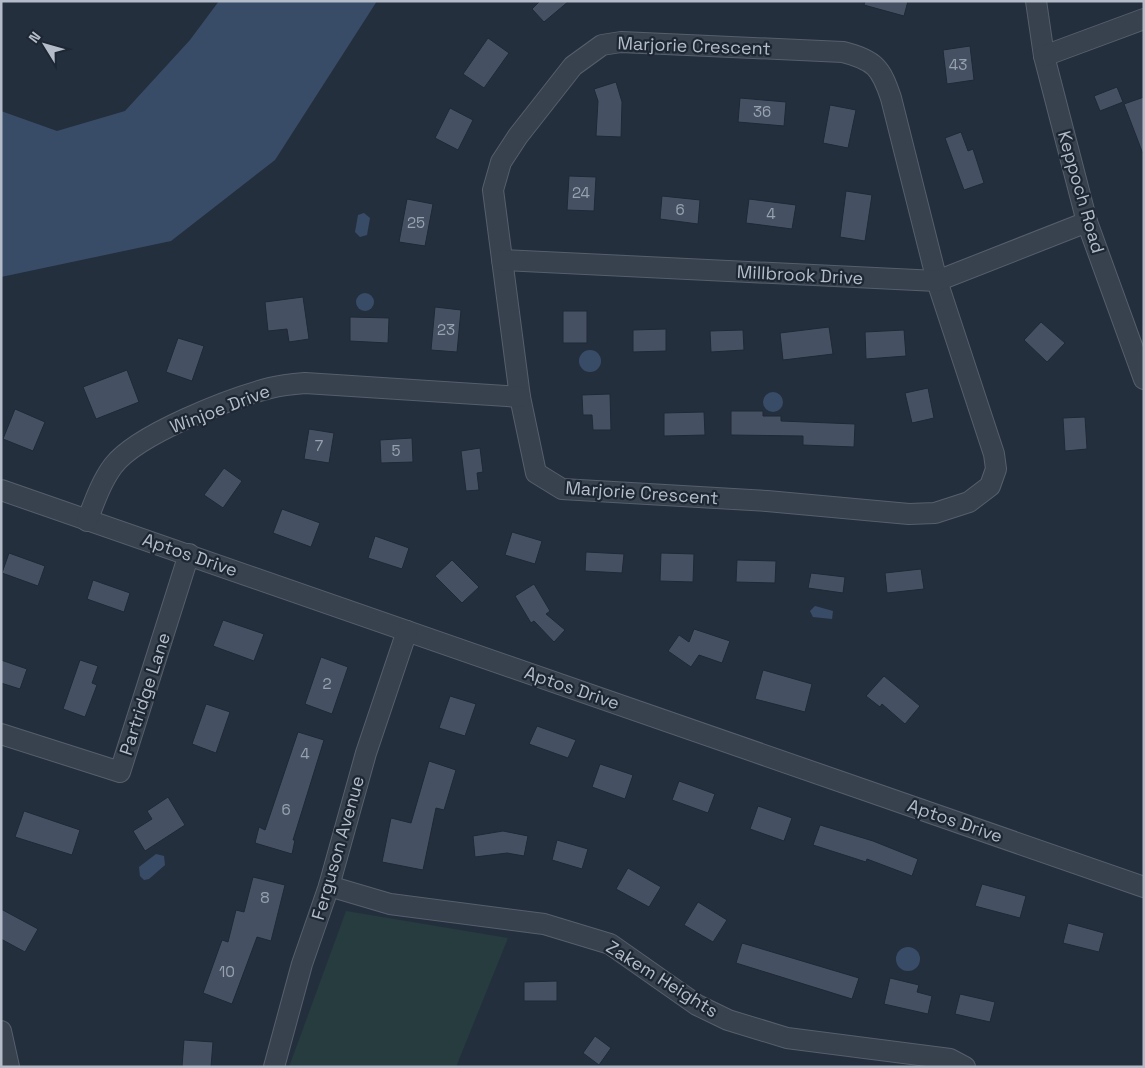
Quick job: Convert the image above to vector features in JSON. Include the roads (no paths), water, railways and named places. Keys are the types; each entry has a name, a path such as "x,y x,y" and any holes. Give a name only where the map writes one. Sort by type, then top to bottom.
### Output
{"street":[{"name":"Keppoch Road","path":"1036,1 1044,56 1087,222 1144,379"},
{"path":"1044,56 1144,19"},
{"name":"Marjorie Crescent","path":"621,42 843,52 860,56 874,64 884,76 891,98 937,281 994,454 996,469 990,486 969,502 935,514 909,514 767,501 562,489 536,473 520,397 502,260 493,190 501,162 518,136 573,66 602,45 621,42"},
{"name":"Millbrook Drive","path":"502,260 937,281 1087,222"},
{"name":"Winjoe Drive","path":"86,521 106,477 114,464 125,455 153,436 224,404 271,388 305,383 520,397"},
{"name":"Aptos Drive","path":"1,490 1144,887"},
{"name":"Partridge Lane","path":"1,734 120,772 189,554"},
{"name":"Ferguson Avenue","path":"274,1067 302,964 329,886 366,754 407,631"},
{"name":"Zakem Heights","path":"329,886 390,904 544,924 610,944 697,1005 728,1020 787,1038 950,1059 965,1067"},
{"path":"1,1031 9,1067"}],"water":[{"path":"219,1 377,1 275,160 171,241 1,277 1,111 57,131 125,111 190,40"},
{"path":"364,213 370,218 367,235 360,237 355,232 358,215"},
{"path":"365,293 371,296 374,302 371,308 365,311 359,308 356,302 359,296"},
{"path":"590,350 600,357 601,361 594,371 590,372 580,365 579,361 586,351"},
{"path":"773,392 780,395 783,402 780,409 773,412 766,409 763,402 766,395"},
{"path":"815,606 833,611 832,619 813,617 810,611"},
{"path":"156,854 164,856 165,865 149,879 144,880 140,876 139,867"},
{"path":"903,947 913,947 920,954 920,964 913,971 903,971 896,964 896,954"}]}
